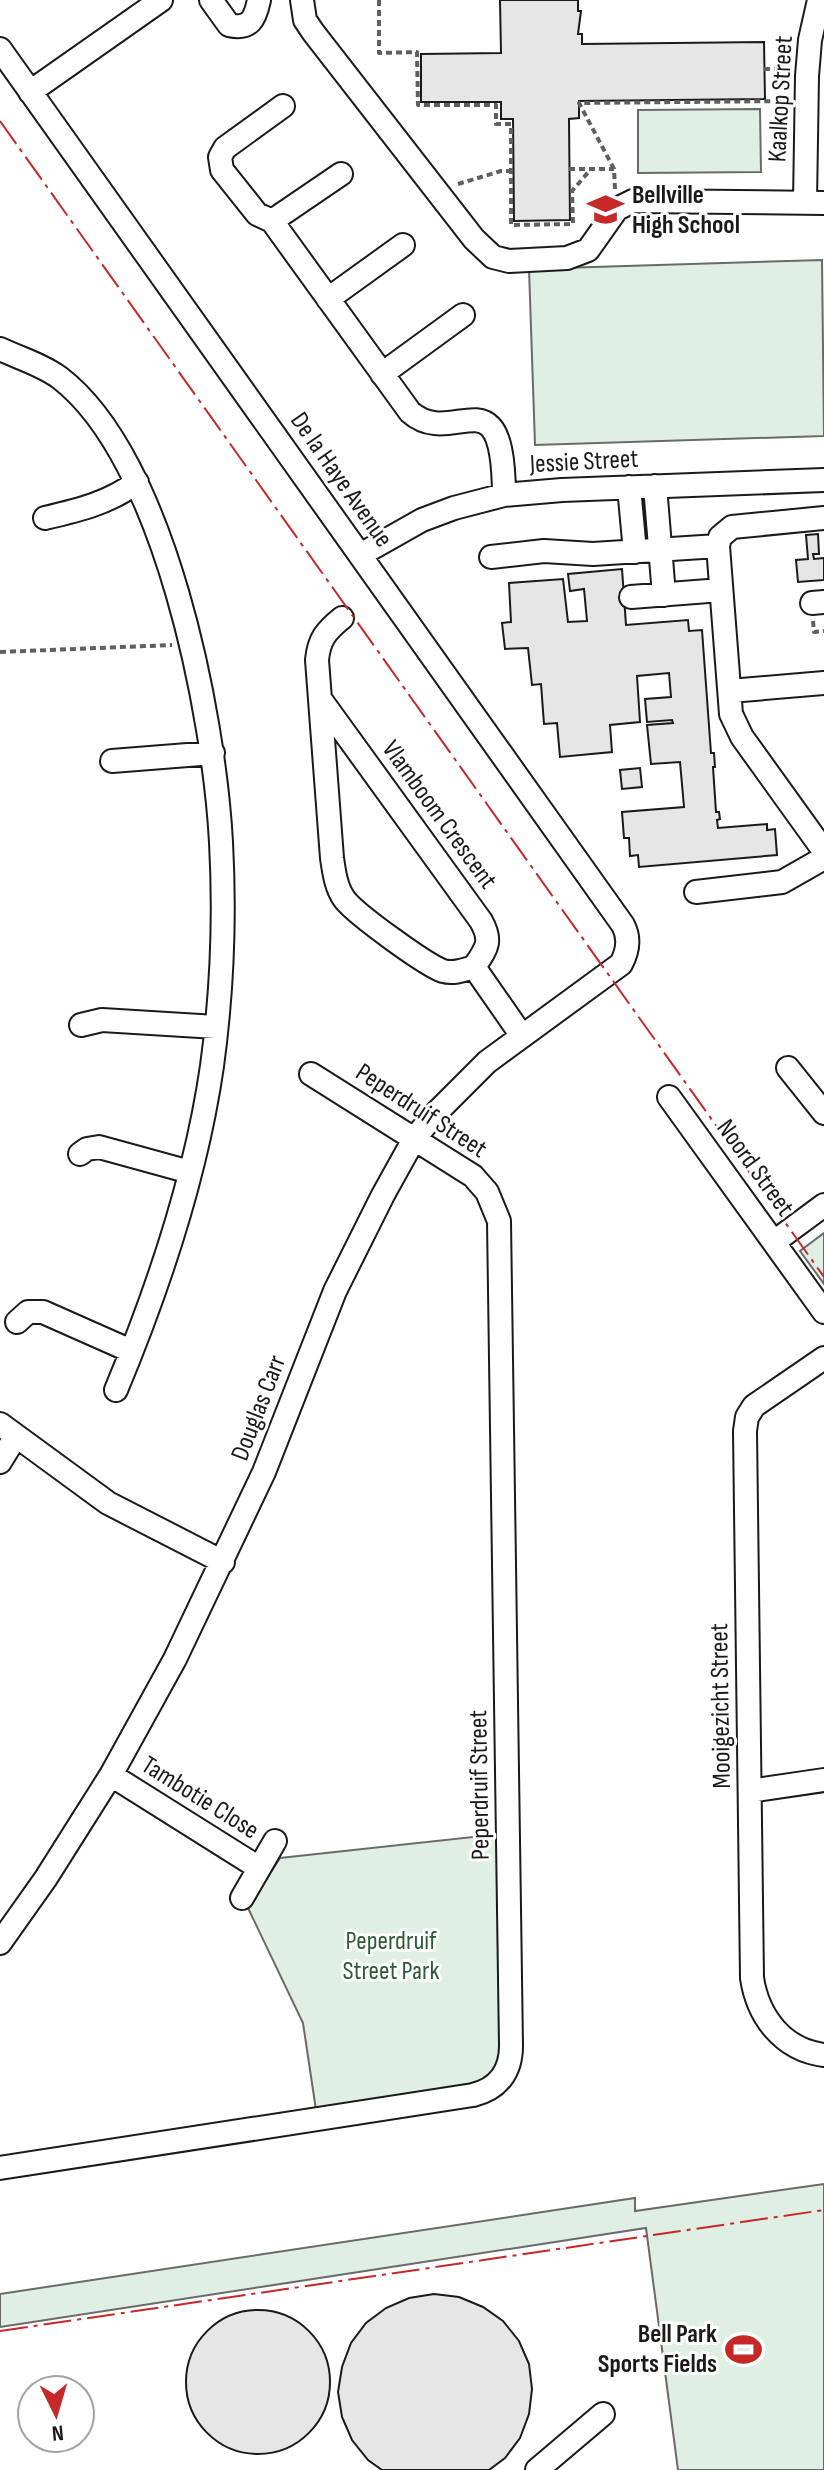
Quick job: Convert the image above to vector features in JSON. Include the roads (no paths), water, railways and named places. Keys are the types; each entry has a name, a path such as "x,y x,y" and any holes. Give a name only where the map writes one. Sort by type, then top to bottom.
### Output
{"street":[{"path":"30,92 160,0"},
{"path":"211,0 229,25 239,28 248,25 255,17 259,0"},
{"path":"302,0 305,20 313,32 484,251 493,257 509,261 579,255 599,236 617,209 633,201 814,202"},
{"name":"Kaalkop Street","path":"814,202 806,101 810,40 819,0"},
{"name":"De la Haye Avenue","path":"0,49 623,925 627,947"},
{"path":"283,106 225,148 220,157 222,170 257,214 272,221 410,412 420,419 435,422 477,420 494,430 501,447 504,495"},
{"path":"272,221 341,174"},
{"path":"328,299 403,245"},
{"path":"382,374 463,315"},
{"path":"0,349 58,376 97,415 117,443 137,482 171,573 213,753 221,841 222,954 216,1027 202,1126 177,1222 116,1390"},
{"name":"Jessie Street","path":"360,555 422,520 504,495 824,480"},
{"path":"45,518 98,505 120,495 137,482"},
{"path":"655,486 664,595"},
{"path":"629,487 635,552"},
{"path":"632,516 657,514"},
{"path":"824,518 732,527 720,537 718,546 731,714 742,737 824,851"},
{"path":"491,557 560,550 593,554 718,546"},
{"path":"631,597 721,590"},
{"path":"342,618 323,634 318,644 332,858 337,884 345,900 427,963 444,971 474,967 522,1036"},
{"path":"730,691 824,683"},
{"name":"Vlamboom Crescent","path":"321,700 488,933 485,951 474,967"},
{"path":"112,761 213,753"},
{"path":"800,815 824,813"},
{"path":"696,892 782,882 824,858"},
{"name":"Douglas Carr","path":"0,1943 111,1775 175,1659 264,1472 335,1291 414,1139 464,1083 522,1036 621,964 627,947"},
{"path":"81,1025 102,1020 216,1027"},
{"path":"788,1068 824,1113"},
{"name":"Peperdruif Street","path":"0,2168 473,2095 491,2089 504,2076 511,2057 501,1231 497,1211 481,1183 311,1074"},
{"name":"Noord Street","path":"669,1097 824,1312"},
{"path":"80,1154 99,1147 190,1172"},
{"path":"774,1242 824,1205"},
{"path":"17,1322 28,1312 43,1312 131,1351"},
{"name":"Mooigezicht Street","path":"824,1358 754,1406 747,1417 745,1431 752,1978 754,1992 766,2019 783,2038 805,2050 824,2055"},
{"path":"0,1462 8,1430 108,1503 223,1562"},
{"name":"Tambotie Close","path":"111,1775 259,1868"},
{"path":"750,1791 824,1780"},
{"path":"242,1898 275,1841"},
{"path":"537,2470 603,2414"}],"place":[{"name":"Bellville High School","path":"606,210"},
{"name":"Bell Park Sports Fields","path":"743,2349"}],"park label":[{"name":"Peperdruif Street Park","path":"391,1956"}]}
